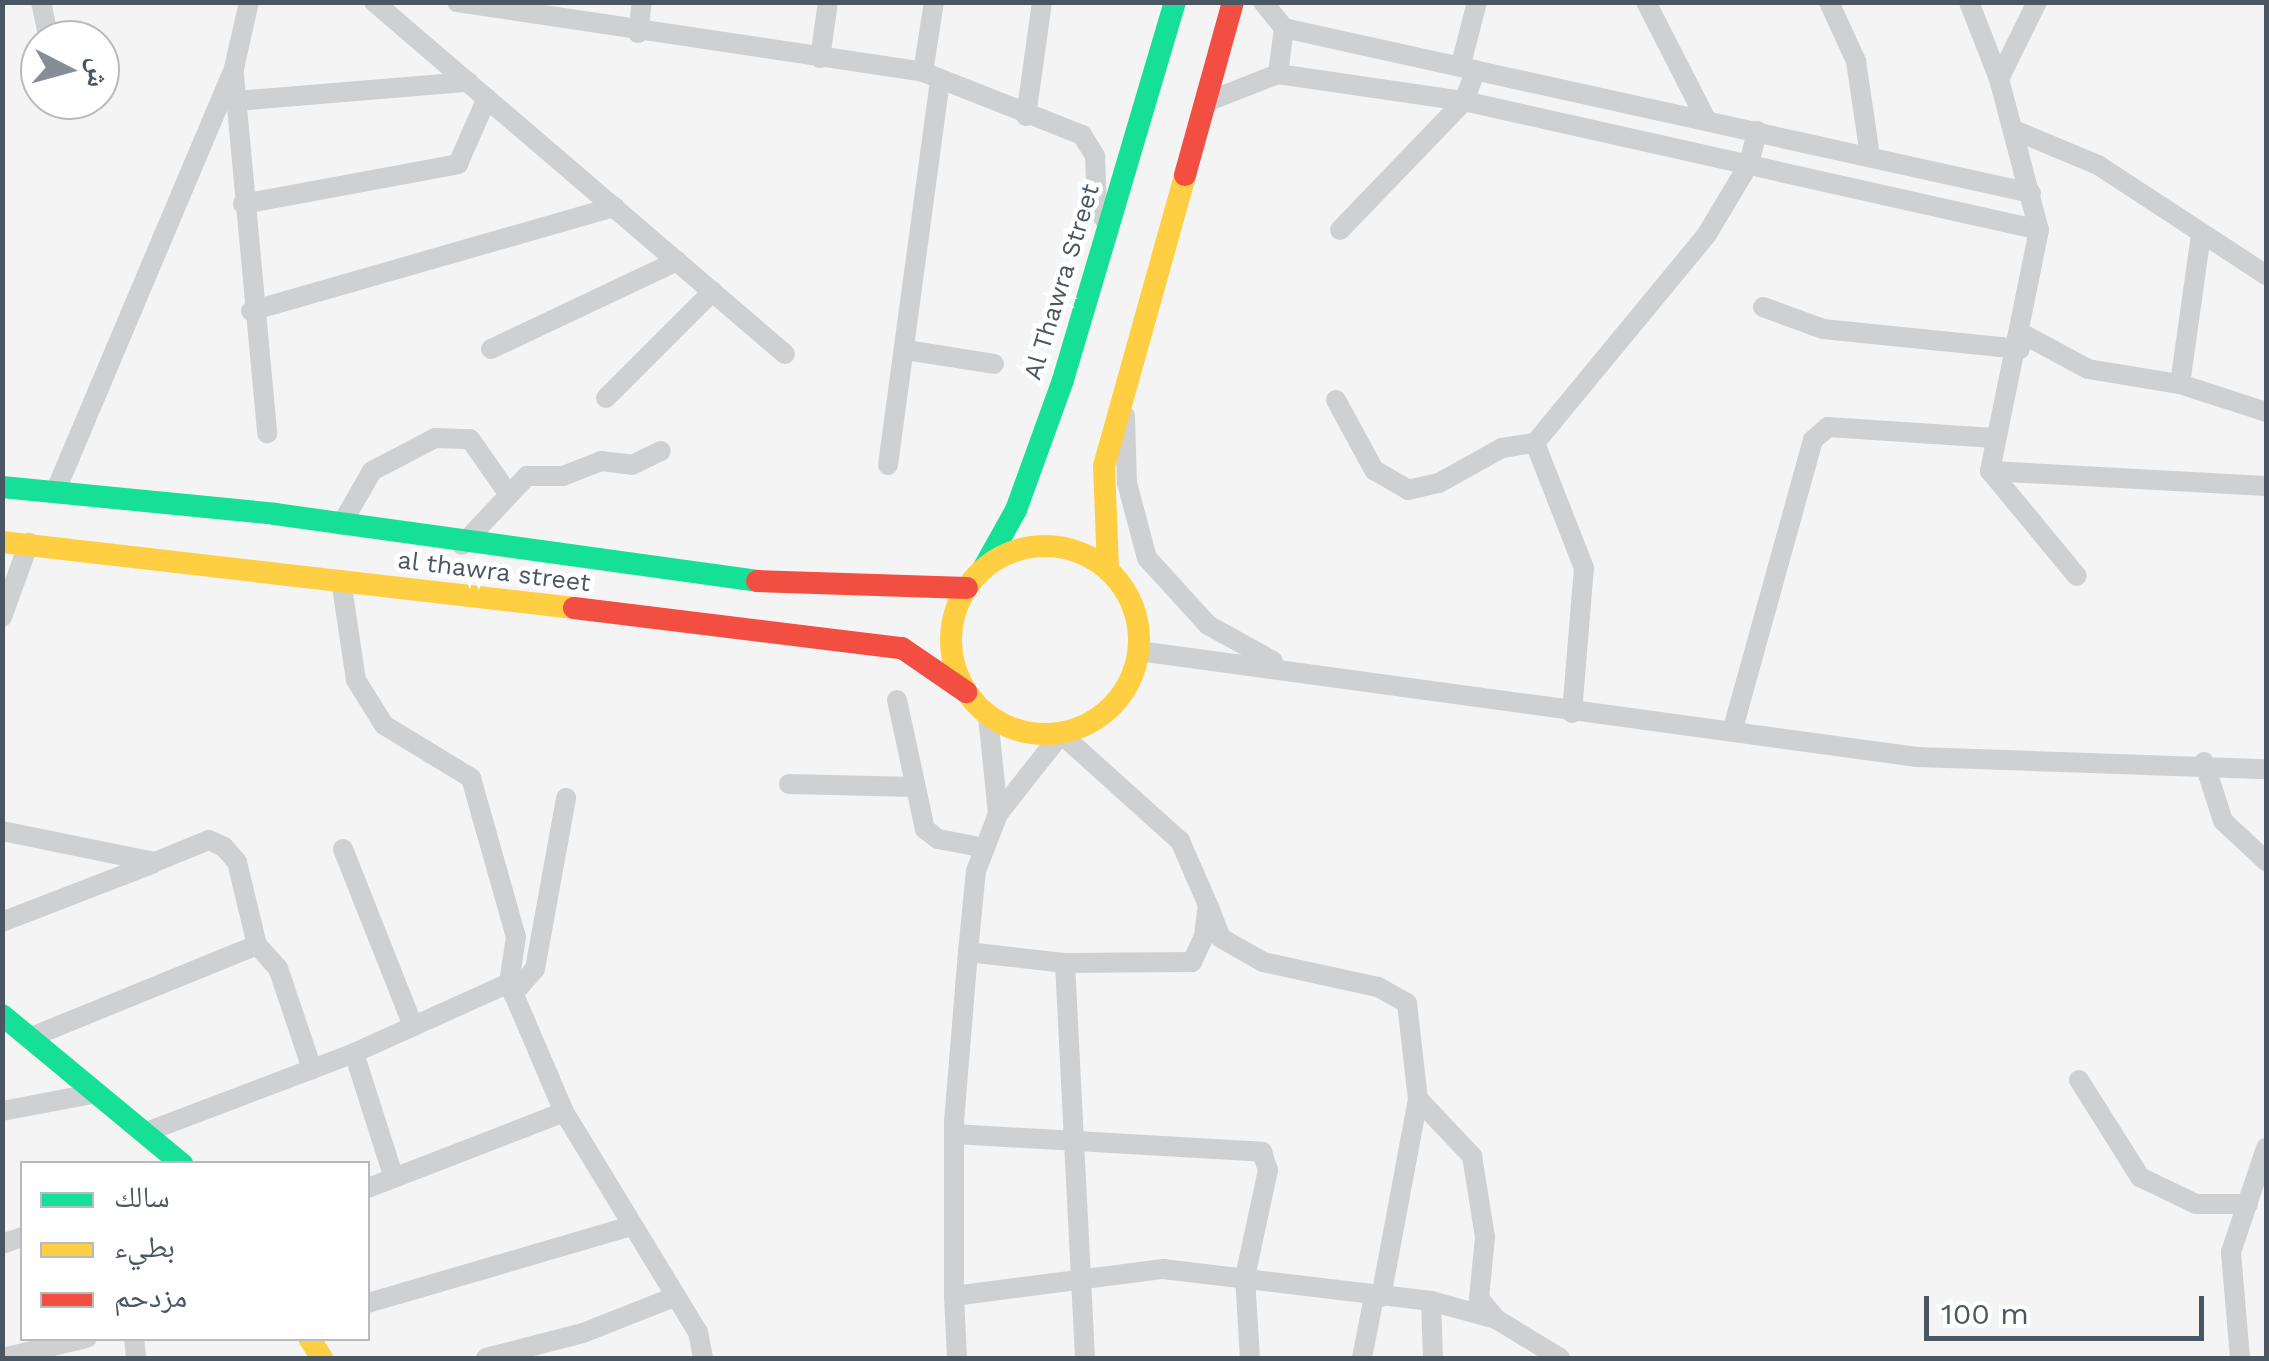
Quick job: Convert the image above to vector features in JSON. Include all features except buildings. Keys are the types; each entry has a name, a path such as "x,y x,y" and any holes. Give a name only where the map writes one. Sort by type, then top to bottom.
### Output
{"main road":[{"path":"1108,569 1059,546 1005,554 982,569 966,588 951,638 966,692 988,716 1035,734 1061,734 1114,706 1139,651 1132,607 1108,569 1104,466 1128,362 1234,2"},
{"name":"Al Thawra Street","path":"982,569 1016,510 1108,224 1173,4"},
{"name":"al thawra street","path":"2,486 341,525 462,545 789,585 966,588"},
{"name":"al thawra street","path":"2,542 902,648 966,692"},
{"path":"2,1015 92,1094 148,1131 179,1161"}],"street":[{"path":"56,490 234,68 250,2"},
{"path":"374,2 786,354"},
{"path":"456,2 932,77 1088,141 1098,165 1097,209 1108,224"},
{"path":"638,33 642,2"},
{"path":"820,58 828,2"},
{"path":"888,465 906,350 932,77 934,2"},
{"path":"1026,116 1042,2"},
{"path":"1263,2 1284,28 2031,193"},
{"path":"1340,230 1464,101 1477,2"},
{"path":"1646,2 1706,119"},
{"path":"1830,2 1856,61 1870,156"},
{"path":"1970,2 1999,79 2039,230 2021,341 1994,438 1990,471 2077,576"},
{"path":"1999,79 2037,2"},
{"path":"1278,74 1284,28"},
{"path":"234,68 251,311 267,433"},
{"path":"1204,103 1278,74 1464,101 2039,230"},
{"path":"236,101 468,82"},
{"path":"244,204 458,164 487,98"},
{"path":"2014,130 2098,166 2266,275"},
{"path":"1336,400 1374,470 1408,490 1439,483 1502,448 1534,444 1707,234 1749,164 1757,131"},
{"path":"251,311 614,206"},
{"path":"2180,384 2201,234"},
{"path":"491,348 677,261"},
{"path":"606,398 714,292"},
{"path":"1764,308 1823,329 2021,341 2088,369 2180,384 2266,412"},
{"path":"906,350 994,364"},
{"path":"1128,362 1127,482 1148,558 1208,626 1289,668"},
{"path":"1732,732 1813,440 1828,427 1994,438"},
{"path":"341,525 372,472 435,438 470,439 509,495"},
{"path":"1534,444 1584,568 1572,714"},
{"path":"462,545 528,476 563,476 601,461 632,466 662,451"},
{"path":"1990,471 2266,486"},
{"path":"2,617 30,543"},
{"path":"341,580 356,680 384,726 471,778 516,937 511,988 564,1112 628,1226 674,1298 720,1358"},
{"path":"1139,651 1289,668 1572,714 1917,757 2204,762 2266,769"},
{"path":"897,700 925,829 938,839 985,848"},
{"path":"988,716 998,814"},
{"path":"957,1358 954,1134 968,952 985,848 998,814 1061,734 1180,841 1221,938 1263,962 1378,988 1407,1003 1418,1099 1362,1358"},
{"path":"2204,762 2223,821 2266,862"},
{"path":"789,784 914,786"},
{"path":"148,1131 511,988 535,969 566,798"},
{"path":"2,831 155,862"},
{"path":"2,922 209,840 224,847 237,862 257,944 278,968 312,1069"},
{"path":"342,849 412,1026"},
{"path":"968,952 1065,963 1192,962 1208,905"},
{"path":"30,1038 257,944"},
{"path":"1065,963 1070,1141 1085,1358"},
{"path":"354,1053 394,1178"},
{"path":"2079,1080 2140,1177 2196,1204 2248,1204"},
{"path":"2,1111 92,1094"},
{"path":"1418,1099 1472,1156 1486,1237 1479,1298 1496,1319"},
{"path":"370,1187 564,1112"},
{"path":"954,1134 1262,1152 1268,1170 1245,1277 1250,1358"},
{"path":"2240,1358 2231,1252 2266,1148"},
{"path":"370,1303 628,1226"},
{"path":"954,1296 1163,1269 1245,1277 1431,1300 1496,1319 1560,1358"},
{"path":"486,1358 583,1333 674,1298"},
{"path":"1431,1300 1433,1358"},
{"path":"698,1332 703,1358"},
{"path":"12,1357 75,1341"}],"traffic: fast":[{"path":"983,569 1016,510 1063,380 1175,2"},
{"path":"2,487 275,514 757,581"},
{"path":"2,1015 178,1161"}],"traffic: slow":[{"path":"1108,569 1104,466 1185,175"},
{"path":"2,542 574,608"},
{"path":"1045,546 1081,553 1111,574 1132,604 1139,640 1132,676 1111,706 1081,727 1045,734 1009,727 979,706 958,676 951,640 958,604 979,574 1009,553 1045,546"},
{"path":"311,1341 322,1358"}],"traffic: jam":[{"path":"1185,175 1233,2"},
{"path":"757,581 967,588"},
{"path":"574,608 902,648 966,692"}]}
